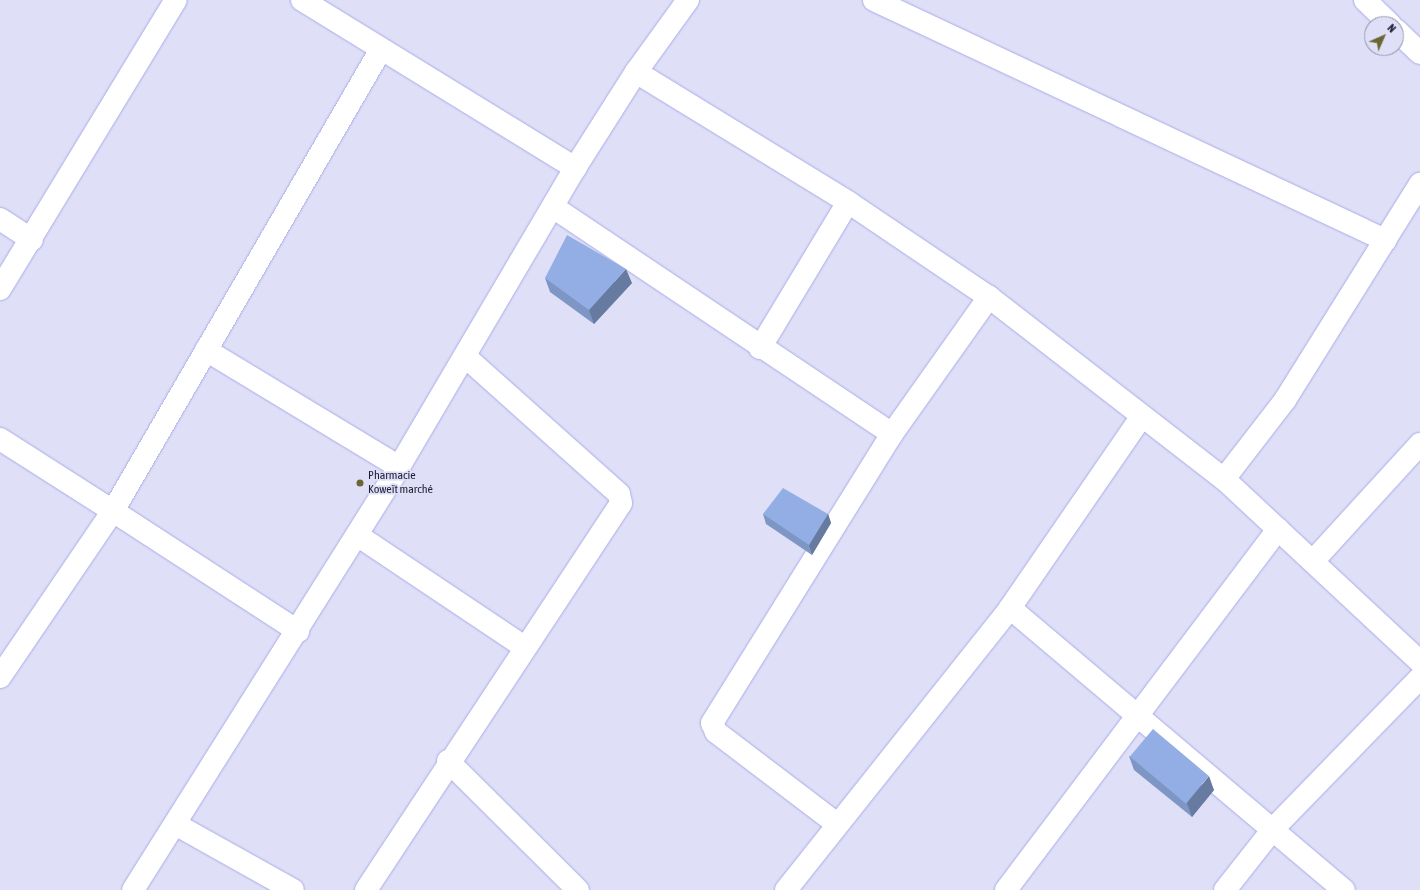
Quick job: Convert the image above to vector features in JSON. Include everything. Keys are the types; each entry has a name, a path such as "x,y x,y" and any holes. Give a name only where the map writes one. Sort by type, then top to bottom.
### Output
{"street":[{"path":"0,289 32,240 176,0"},
{"path":"302,0 380,51 575,168"},
{"path":"874,0 1385,240"},
{"path":"1365,0 1382,16"},
{"path":"133,890 298,631 466,357 575,168 682,2"},
{"path":"1404,38 1420,53"},
{"path":"0,676 113,511 380,51"},
{"path":"636,72 848,202 989,297 1224,479 1314,560 1420,662"},
{"path":"1224,479 1284,400 1420,184"},
{"path":"760,348 848,202"},
{"path":"552,208 760,348 892,434"},
{"path":"0,219 32,240"},
{"path":"837,824 716,732 712,723 892,434 989,297"},
{"path":"206,350 399,467"},
{"path":"366,890 448,761 617,512 621,503 619,494 466,357"},
{"path":"786,890 1010,608 1142,416"},
{"path":"0,439 298,631"},
{"path":"1314,560 1420,444"},
{"path":"1006,890 1278,529"},
{"path":"357,535 524,647"},
{"path":"1010,608 1139,714 1344,890"},
{"path":"1225,890 1273,829 1420,678"},
{"path":"448,761 578,890"},
{"path":"175,824 293,890"}],"building":[{"path":"567,235 626,269 589,310 545,278"},
{"path":"783,488 828,514 809,545 763,514"},
{"path":"1153,729 1209,776 1186,804 1130,757"}],"place":[{"name":"Pharmacie Koweït marché","path":"360,483"}]}
